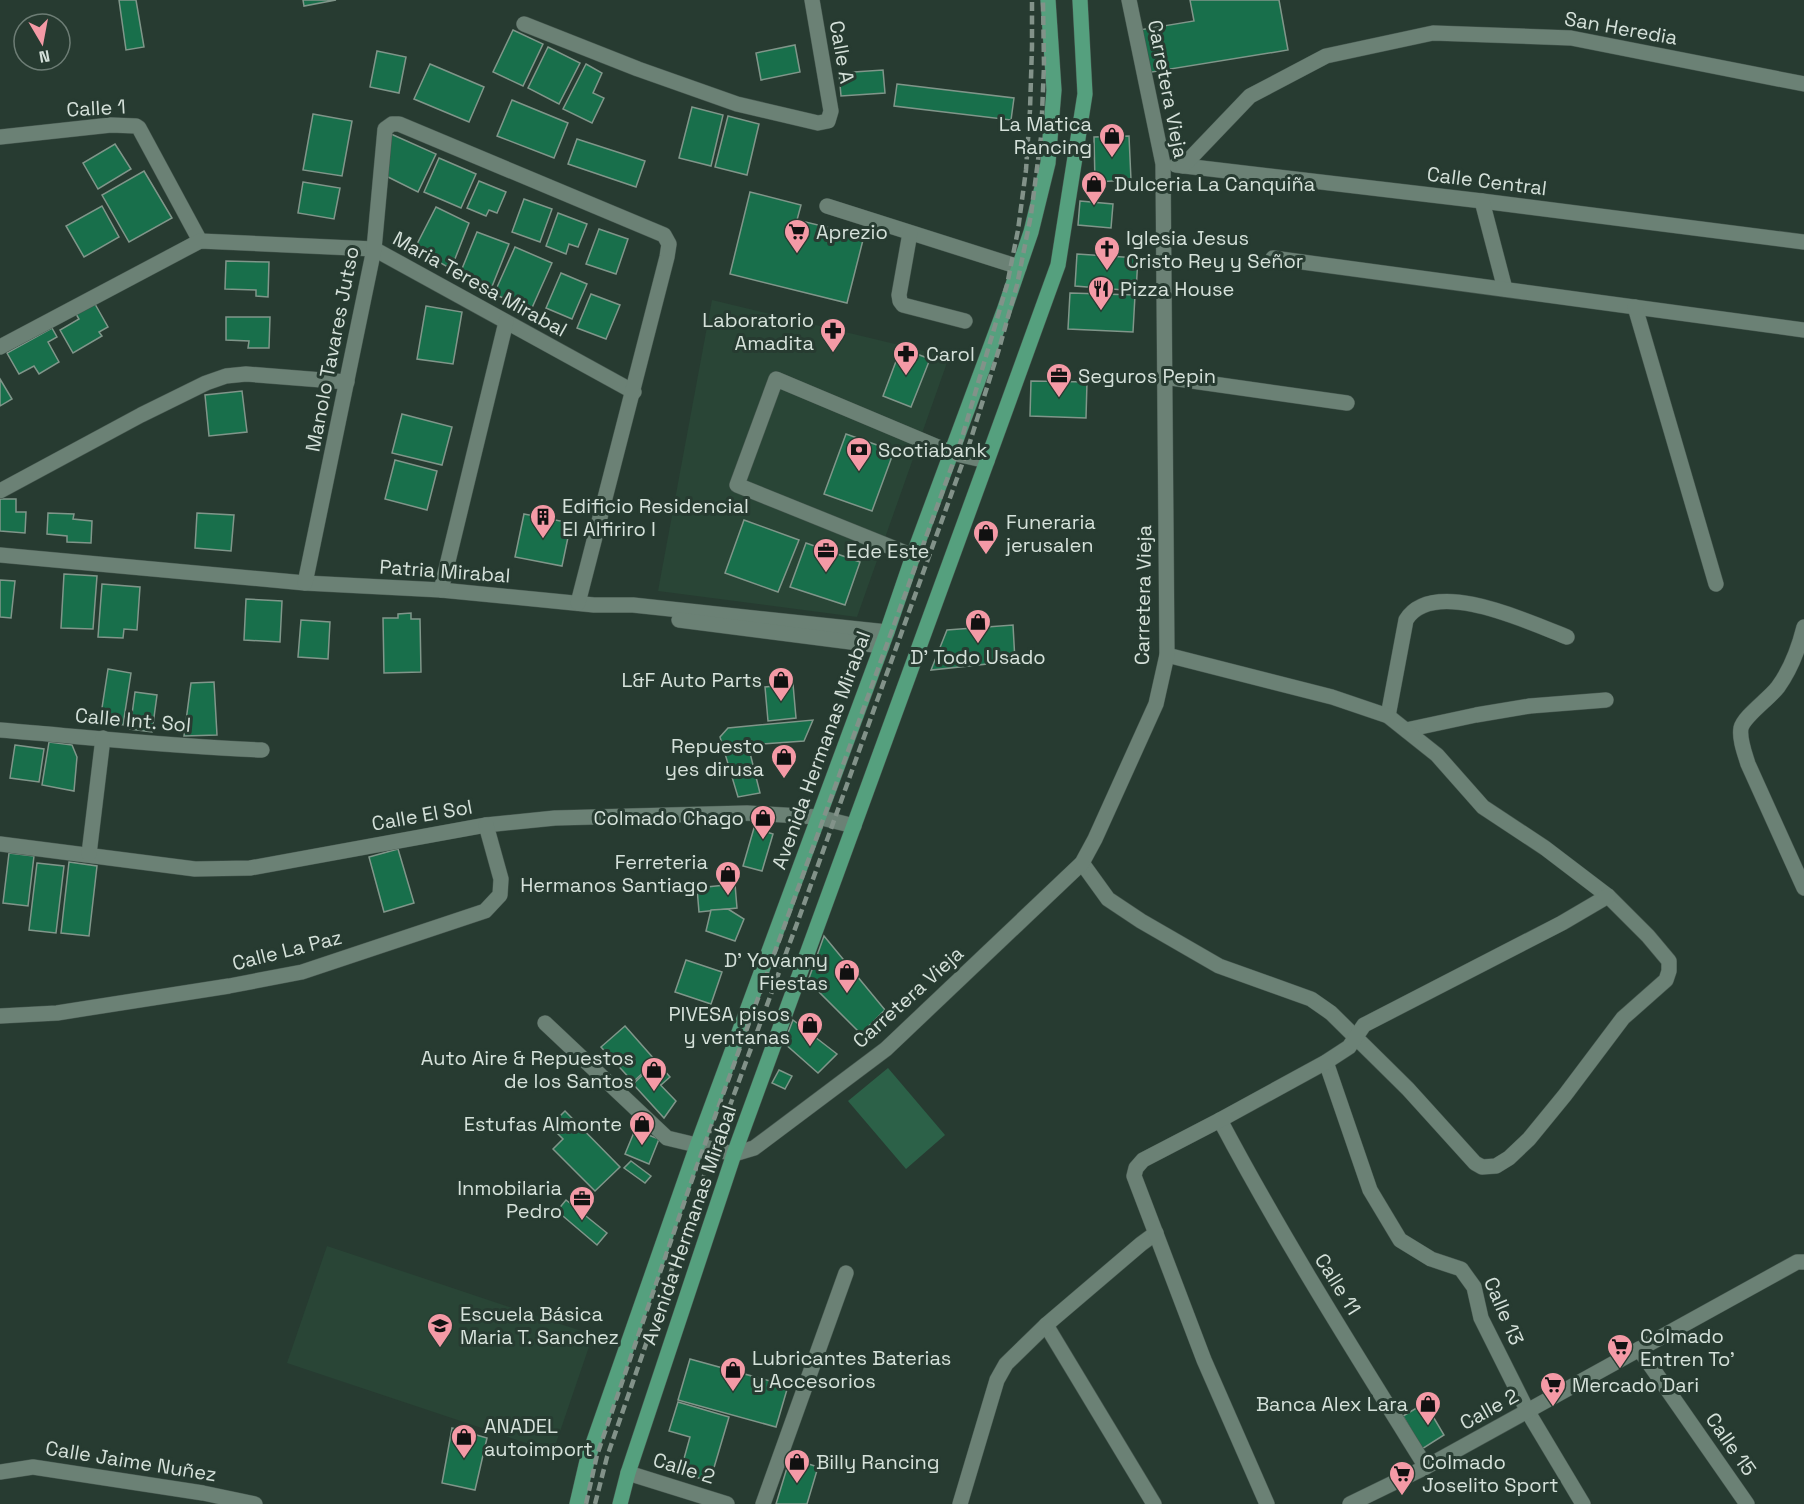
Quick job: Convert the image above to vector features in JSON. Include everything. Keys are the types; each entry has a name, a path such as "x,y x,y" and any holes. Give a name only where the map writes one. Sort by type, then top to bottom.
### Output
{"main road":[{"name":"Avenida Hermanas Mirabal","path":"577,1504 587,1461 698,1146 1031,232 1048,164 1054,90 1048,0"},
{"name":"Avenida Hermanas Mirabal","path":"620,1504 628,1473 734,1154 1058,265 1085,94 1080,0"}],"street":[{"name":"Calle A","path":"524,24 638,69 737,104 818,123 828,121 831,111 812,0"},
{"name":"Carretera Vieja","path":"734,1154 754,1148 886,1048 1082,863 1156,704 1167,655 1163,164 1129,0"},
{"name":"San Heredia","path":"1183,166 1250,96 1326,56 1432,33 1571,38 1804,84"},
{"name":"Manolo Tavares Jutso","path":"305,583 374,249 386,129 392,124 399,124 664,235 669,244 667,257 634,392"},
{"name":"Calle 1","path":"0,137 111,125 136,126 200,241"},
{"name":"Calle Central","path":"1163,164 1482,201 1804,242"},
{"path":"1482,201 1505,289"},
{"path":"827,206 1019,267"},
{"path":"910,233 900,301 903,305 965,321"},
{"path":"0,347 200,241"},
{"name":"Maria Teresa Mirabal","path":"200,241 374,249 634,392"},
{"path":"1273,258 1804,330"},
{"path":"1635,307 1716,584"},
{"path":"441,590 506,322"},
{"path":"0,491 141,416 206,383 226,376 246,374 347,382"},
{"path":"1164,376 1347,403"},
{"path":"914,556 737,485 776,379 952,453 987,461"},
{"path":"586,604 634,392"},
{"name":"Patria Mirabal","path":"0,555 305,583 441,590 586,604 633,605 884,639"},
{"path":"1388,716 1407,620 1412,610 1436,602 1484,606 1567,636"},
{"path":"1804,627 1787,673 1764,703 1746,717 1741,728 1742,745 1748,764 1804,888"},
{"path":"1082,863 1108,899 1141,921 1219,966 1311,999 1331,1013 1408,1089 1475,1163 1482,1167 1496,1166 1509,1158 1529,1138 1565,1095 1623,1018 1666,981 1669,961 1608,896 1545,848 1483,807 1437,755 1388,716 1332,697 1167,655"},
{"path":"1406,730 1530,706 1606,700"},
{"name":"Calle Int. Sol","path":"0,730 194,747 262,750"},
{"path":"89,854 103,738"},
{"name":"Calle El Sol","path":"0,844 195,869 250,868 486,825 555,819 747,813 818,817 854,826"},
{"name":"Calle La Paz","path":"0,1016 57,1013 302,972 485,911 500,895 501,879 486,825"},
{"path":"1267,1504 1204,1360 1134,1176 1136,1168 1143,1160 1326,1062 1349,1047 1364,1025 1608,896"},
{"path":"545,1023 667,1138 734,1154"},
{"name":"Calle 13","path":"1326,1062 1370,1190 1400,1240 1431,1259 1461,1269 1473,1287 1481,1318 1528,1412 1583,1504"},
{"name":"Calle 11","path":"1220,1120 1298,1259 1426,1467"},
{"path":"960,1504 1001,1372 1006,1364 1046,1325 1156,1233"},
{"name":"Calle 2","path":"1358,1502 1528,1412 1797,1262 1804,1262"},
{"path":"763,1504 846,1273"},
{"path":"1046,1325 1154,1504"},
{"name":"Calle 15","path":"1639,1349 1747,1504"},
{"name":"Calle Jaime Nuñez","path":"0,1472 33,1467 203,1493 255,1504"},
{"name":"Calle 2","path":"628,1473 727,1504"}],"shaded area":[{"path":"712,300 949,357 857,617 658,591"},
{"path":"888,1068 945,1135 906,1169 848,1101"},
{"name":"Escuela Básica Maria T. Sanchez","path":"327,1246 593,1335 553,1452 287,1363"}],"building":[{"path":"119,0 136,0 144,47 126,50"},
{"path":"303,0 336,0 304,6"},
{"path":"1190,0 1279,0 1288,50 1146,73 1139,30 1194,21"},
{"path":"513,30 543,44 523,86 493,72"},
{"path":"795,45 800,72 761,80 756,53"},
{"path":"548,47 580,63 559,104 528,88"},
{"path":"377,51 406,57 399,93 370,87"},
{"path":"430,64 484,87 469,122 414,99"},
{"path":"586,64 602,73 593,93 604,98 592,123 563,109"},
{"path":"883,70 885,93 841,96 839,73"},
{"path":"897,84 1014,98 1011,120 894,106"},
{"path":"512,100 568,123 554,158 497,136"},
{"path":"692,107 723,115 711,166 679,158"},
{"path":"313,114 352,121 342,176 303,170"},
{"path":"728,116 759,124 747,175 715,167"},
{"path":"391,134 436,154 418,192 384,175"},
{"name":"La Matica Rancing","path":"1129,136 1131,180 1095,182 1094,137"},
{"path":"577,139 645,161 636,187 568,164"},
{"path":"115,144 131,169 98,189 83,163"},
{"path":"439,158 476,174 461,208 424,192"},
{"path":"144,171 172,218 129,242 102,195"},
{"path":"479,181 506,192 497,213 489,210 486,216 467,208"},
{"path":"303,182 340,188 334,219 298,213"},
{"name":"Aprezio","path":"750,192 801,205 797,220 864,236 847,303 730,274"},
{"path":"524,199 552,209 540,242 512,232"},
{"path":"1080,201 1113,204 1111,228 1078,225"},
{"path":"102,206 119,237 84,257 66,226"},
{"path":"436,207 469,223 451,269 415,248"},
{"path":"558,213 587,224 578,247 569,244 566,254 546,246"},
{"path":"599,229 628,239 616,274 586,264"},
{"path":"477,232 509,244 491,289 459,276"},
{"path":"515,247 552,263 531,310 494,294"},
{"name":"Iglesia Jesus Cristo Rey y Señor","path":"1077,254 1138,258 1136,291 1075,286"},
{"path":"226,261 269,262 268,297 256,296 256,290 225,289"},
{"path":"561,273 587,284 572,319 546,308"},
{"name":"Pizza House","path":"1070,293 1135,295 1133,332 1068,329"},
{"path":"591,294 620,305 606,339 577,328"},
{"path":"95,304 108,327 99,332 102,336 73,353 60,330 79,319 76,314"},
{"path":"426,306 462,312 453,364 417,359"},
{"path":"226,317 270,317 269,348 248,348 249,341 226,340"},
{"path":"52,328 57,337 48,342 59,362 39,374 34,366 19,374 7,353"},
{"name":"Carol","path":"901,348 930,359 911,407 883,396"},
{"path":"0,379 12,399 0,406"},
{"name":"Seguros Pepin","path":"1031,381 1087,382 1086,418 1030,416"},
{"path":"242,391 247,432 209,436 205,395"},
{"path":"402,414 452,427 442,465 392,453"},
{"name":"Scotiabank","path":"846,434 894,451 872,511 824,494"},
{"path":"395,460 437,471 427,510 385,499"},
{"path":"0,499 16,499 16,512 26,512 25,533 0,531"},
{"path":"48,513 74,514 73,519 92,521 91,543 67,542 67,536 47,534"},
{"path":"197,513 234,515 231,551 195,548"},
{"name":"Edificio Residencial El Alfiriro I","path":"524,514 571,523 562,566 515,557"},
{"path":"744,520 799,540 778,592 725,573"},
{"name":"Ede Este","path":"806,543 860,562 845,605 790,587"},
{"path":"64,574 97,576 93,629 61,628"},
{"path":"0,580 15,581 11,618 0,617"},
{"path":"102,584 140,587 137,630 124,629 123,638 98,637"},
{"path":"246,599 282,601 280,642 244,640"},
{"path":"411,613 411,619 420,619 421,672 384,673 383,618 398,618 398,614"},
{"path":"301,620 330,622 328,659 298,657"},
{"name":"D' Todo Usado","path":"1013,625 1015,661 931,670 947,630"},
{"path":"108,669 131,673 123,725 100,721"},
{"path":"214,682 217,735 184,736 191,683"},
{"name":"L&F Auto Parts","path":"793,684 796,718 768,721 765,687"},
{"path":"135,692 157,695 152,732 130,729"},
{"path":"813,720 804,741 748,745 760,793 738,797 720,737 728,728"},
{"path":"49,742 72,745 77,757 74,791 42,785"},
{"path":"15,745 44,749 39,782 10,778"},
{"path":"754,828 773,834 762,871 743,866"},
{"path":"398,849 414,903 384,912 369,857"},
{"path":"9,853 34,856 28,906 3,903"},
{"path":"69,862 97,866 89,936 61,933"},
{"path":"37,863 64,866 56,933 29,930"},
{"path":"735,884 737,908 699,912 697,888"},
{"path":"728,909 744,919 735,941 706,931 711,910"},
{"name":"D' Yovanny Fiestas","path":"824,936 885,1010 861,1034 808,981"},
{"path":"686,960 722,972 711,1004 675,992"},
{"name":"PIVESA pisos y ventanas","path":"793,1020 837,1054 818,1073 784,1043"},
{"path":"625,1026 670,1077 661,1085 647,1069 633,1082 601,1047"},
{"path":"779,1070 792,1076 785,1089 772,1083"},
{"name":"Auto Aire & Repuestos de los Santos","path":"647,1071 676,1101 664,1118 633,1084"},
{"path":"565,1111 620,1167 595,1191 553,1149 563,1139 550,1126"},
{"name":"Estufas Almonte","path":"635,1130 659,1139 649,1164 625,1154"},
{"path":"631,1161 651,1176 645,1183 624,1168"},
{"name":"Inmobilaria Pedro","path":"566,1200 607,1233 597,1245 557,1211"},
{"name":"Lubricantes Baterias y Accesorios","path":"690,1359 788,1386 776,1427 678,1400"},
{"path":"678,1402 729,1417 710,1481 680,1473 690,1437 669,1431"},
{"path":"1425,1403 1444,1435 1422,1449 1403,1416"},
{"name":"ANADEL autoimport","path":"452,1428 487,1438 475,1490 442,1483"},
{"name":"Billy Rancing","path":"790,1458 818,1467 807,1504 776,1504"}],"railway":[{"path":"586,1504 597,1455 694,1174 961,441 1007,285 1018,230 1026,170 1030,110 1032,0"},
{"path":"595,1504 607,1457 704,1176 969,445 999,349 1017,285 1031,215 1041,137 1044,66 1043,0"}],"place":[{"name":"La Matica Rancing","path":"1112,159"},
{"name":"Dulceria La Canquiña","path":"1094,207"},
{"name":"Aprezio","path":"797,255"},
{"name":"Iglesia Jesus Cristo Rey y Señor","path":"1107,272"},
{"name":"Pizza House","path":"1101,312"},
{"name":"Laboratorio Amadita","path":"833,354"},
{"name":"Carol","path":"906,377"},
{"name":"Seguros Pepin","path":"1059,399"},
{"name":"Scotiabank","path":"859,473"},
{"name":"Edificio Residencial El Alfiriro I","path":"543,540"},
{"name":"Funeraria jerusalen","path":"986,556"},
{"name":"Ede Este","path":"826,574"},
{"name":"D' Todo Usado","path":"978,645"},
{"name":"L&F Auto Parts","path":"781,703"},
{"name":"Repuesto yes dirusa","path":"784,780"},
{"name":"Colmado Chago","path":"763,841"},
{"name":"Ferreteria Hermanos Santiago","path":"728,897"},
{"name":"D' Yovanny Fiestas","path":"847,995"},
{"name":"PIVESA pisos y ventanas","path":"810,1048"},
{"name":"Auto Aire & Repuestos de los Santos","path":"654,1093"},
{"name":"Estufas Almonte","path":"642,1147"},
{"name":"Inmobilaria Pedro","path":"582,1222"},
{"name":"Escuela Básica Maria T. Sanchez","path":"440,1349"},
{"name":"Colmado Entren To'","path":"1620,1370"},
{"name":"Lubricantes Baterias y Accesorios","path":"733,1393"},
{"name":"Mercado Dari","path":"1553,1408"},
{"name":"Banca Alex Lara","path":"1428,1427"},
{"name":"ANADEL autoimport","path":"464,1460"},
{"name":"Billy Rancing","path":"797,1485"},
{"name":"Colmado Joselito Sport","path":"1402,1497"}]}
